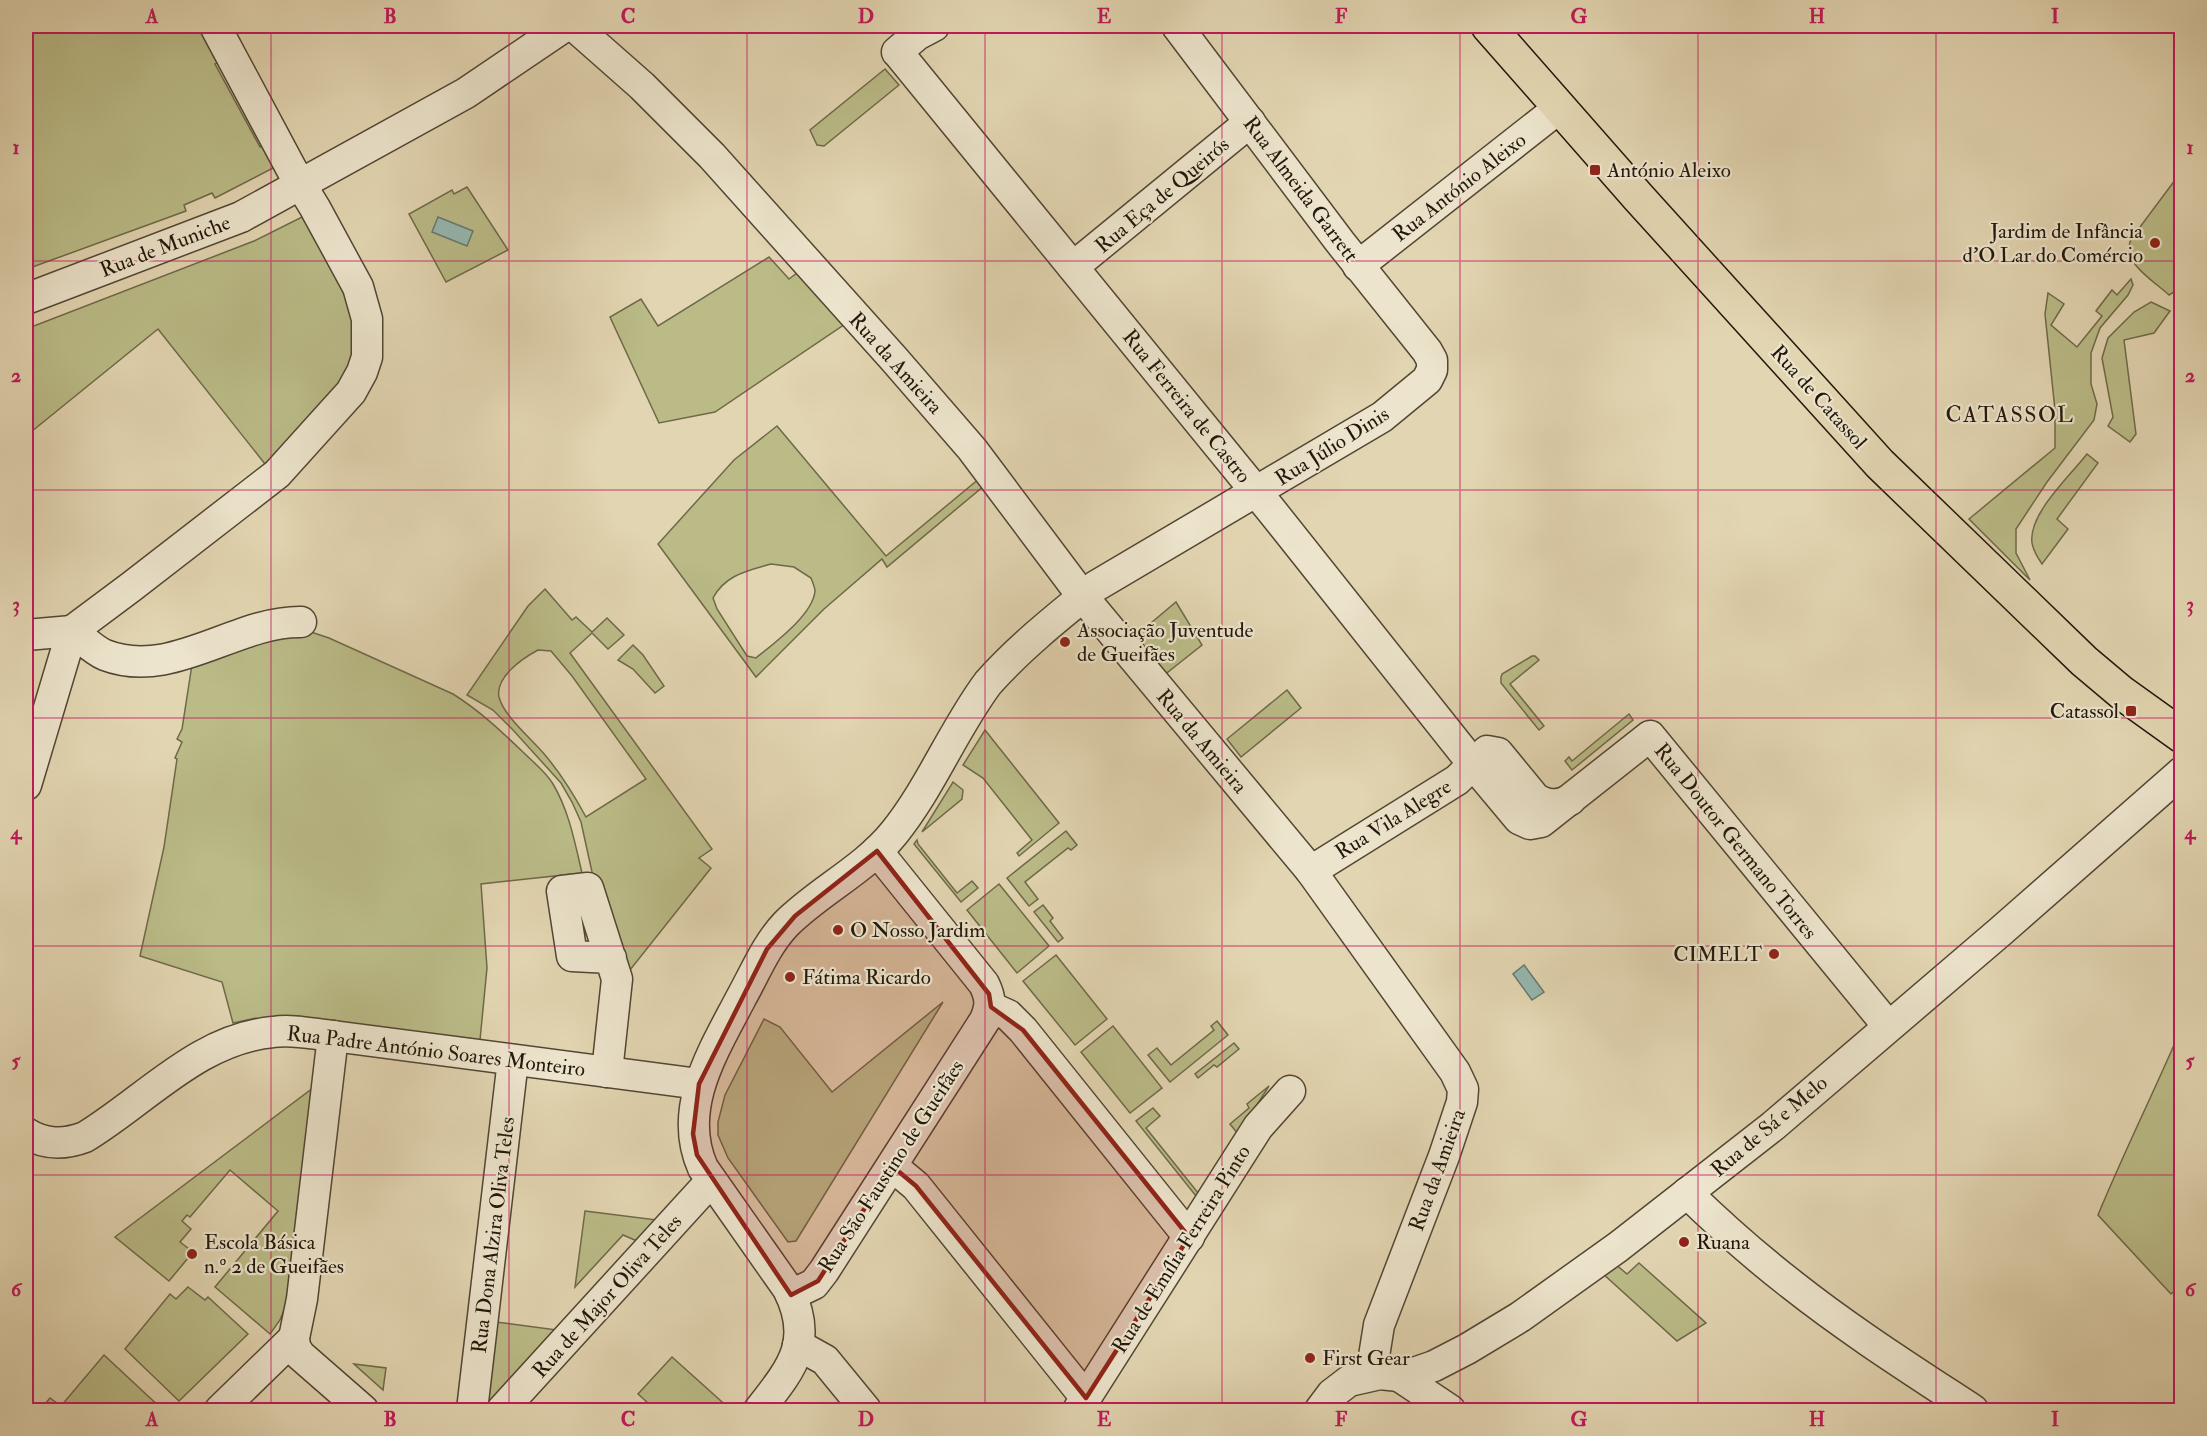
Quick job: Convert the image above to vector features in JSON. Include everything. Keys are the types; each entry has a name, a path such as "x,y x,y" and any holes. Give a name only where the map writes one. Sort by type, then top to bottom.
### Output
{"main road":[{"name":"Rua de Catassol","path":"1488,26 1880,464 2084,661 2137,705 2181,735"}],"street":[{"path":"26,635 72,631 277,474 351,392 367,357 367,319 358,286 215,26"},
{"name":"Rua de Muniche","path":"26,299 225,225 466,93 565,26"},
{"name":"Rua da Amieira","path":"574,26 642,86 712,156 972,449 1083,597 1311,871 1455,1072 1463,1089 1462,1102 1444,1156 1379,1324 1385,1376"},
{"name":"Rua Ferreira de Castro","path":"934,26 917,35 897,52 1074,267 1473,764 1524,823 1541,822 1570,800"},
{"name":"Rua Almeida Garrett","path":"1177,26 1358,266 1427,351"},
{"name":"Rua António Aleixo","path":"1358,266 1559,108"},
{"name":"Rua Eça de Queirós","path":"1074,267 1250,122"},
{"name":"Rua Júlio Dinis","path":"791,1295 711,1181 697,1155 693,1134 699,1084 707,1064 775,938 795,916 877,851 904,819 988,683 1003,667 1096,586 1382,417 1427,380 1432,370 1432,360 1427,351"},
{"path":"72,631 104,654 135,662 160,661 259,630 301,622"},
{"path":"26,785 72,631"},
{"name":"Rua Doutor Germano Torres","path":"1570,800 1650,736 1888,1026"},
{"name":"Rua Vila Alegre","path":"1311,871 1457,780 1473,764"},
{"name":"Rua de Sá e Melo","path":"1320,1410 1339,1388 1349,1381 1408,1375 1434,1366 1474,1345 1511,1323 1618,1247 1773,1126 2001,931 2181,772"},
{"path":"877,851 984,984 989,994 990,1007 1008,1015 1023,1030 1189,1237"},
{"path":"607,1072 617,979 611,958"},
{"name":"Rua São Faustino de Gueifães","path":"791,1295 818,1281 985,1020 990,1007"},
{"name":"Rua Padre António Soares Monteiro","path":"26,1132 37,1139 56,1143 65,1143 85,1137 196,1058 236,1039 275,1031 333,1036 699,1084"},
{"path":"333,1036 304,1288 294,1338 295,1347 300,1355 363,1410"},
{"name":"Rua Dona Alzira Oliva Teles","path":"472,1410 513,1060"},
{"name":"Rua de Emília Ferreira Pinto","path":"1082,1404 1258,1127 1290,1091"},
{"path":"892,1166 915,1186 1082,1404"},
{"name":"Rua de Major Oliva Teles","path":"502,1410 711,1181"},
{"path":"1687,1194 1730,1234 1793,1286 1874,1344 1973,1410"},
{"path":"759,1410 790,1370 798,1345 798,1311 791,1295"},
{"path":"220,1410 294,1338"},
{"path":"798,1345 817,1353 829,1363 866,1410"},
{"path":"1385,1376 1450,1410"}],"highlighted area":[{"path":"877,851 989,994 991,1007 1023,1030 1189,1237 1086,1398 916,1186 892,1166 818,1281 791,1295 697,1155 693,1134 699,1084 767,949 795,916"}],"green space":[{"path":"26,26 194,26 198,32 204,29 222,60 215,64 260,147 267,143 279,165 215,198 212,193 184,205 186,211 27,269"},
{"path":"885,69 899,85 824,146 817,145 810,130"},
{"name":"Jardim de Infância d'O Lar do Comércio","path":"2181,172 2181,288 2169,295 2134,263 2129,248 2131,239"},
{"path":"467,187 508,250 446,282 409,214 452,190 454,194"},
{"path":"306,215 354,311 352,372 269,469 158,329 26,436 26,329 254,241"},
{"path":"769,257 789,279 802,269 848,322 715,412 659,423 610,317 641,299 658,326"},
{"path":"2131,279 2133,285 2128,295 2100,328 2091,353 2091,384 2097,404 2094,420 2047,482 2016,529 2016,553 2030,580 1969,519 2055,448 2055,410 2045,314 2048,293 2064,304 2051,325 2077,347 2102,316 2096,311 2112,290 2117,295"},
{"path":"2151,302 2170,311 2154,333 2124,340 2136,434 2130,442 2108,426 2113,417 2102,358 2108,338 2134,312"},
{"path":"777,426 886,556 980,478 985,485 887,567 882,559 824,609 756,677 658,544 734,460","holes":["771,564 794,567 811,578 815,591 813,600 800,619 782,637 756,658 747,656 717,609 713,598 730,579 745,572"]},
{"path":"2087,454 2098,463 2057,519 2068,529 2042,564 2032,543 2037,520 2052,496"},
{"path":"545,589 572,620 576,617 592,632 607,618 624,635 608,649 592,633 570,653 712,849 699,858 711,868 626,975 592,872 581,822 572,802 561,783 513,730 493,710 467,695 528,606","holes":["538,650 551,651 572,676 646,779 586,817 557,770 513,720 499,697 501,682 511,669"]},
{"path":"1176,602 1202,645 1163,676 1132,639"},
{"path":"305,630 329,638 453,694 499,729 543,772 553,784 563,805 582,873 481,884 487,968 480,1040 256,1018 233,1023 222,982 140,956 164,847 177,759 175,758 182,742 177,739 182,729 193,658"},
{"path":"633,645 643,655 664,686 655,693 633,669 618,660"},
{"path":"1532,656 1539,660 1510,684 1544,726 1539,730 1501,683 1502,674"},
{"path":"1287,690 1301,708 1241,757 1227,739"},
{"path":"1629,714 1633,720 1572,770 1565,761 1569,757 1572,761"},
{"path":"985,730 1059,823 1019,856 1017,853 1032,840 983,778 963,765"},
{"path":"953,782 963,790 962,799 922,832"},
{"path":"1066,831 1077,845 1071,850 1068,848 1025,882 1038,899 1029,906 1007,878"},
{"path":"917,840 957,893 972,881 978,888 961,902 914,844"},
{"path":"999,884 1049,946 1017,973 967,910"},
{"path":"1043,905 1053,918 1050,921 1063,938 1058,942 1034,912"},
{"path":"1056,955 1107,1019 1075,1045 1023,981"},
{"path":"943,1002 796,1241 788,1242 728,1158 718,1135 718,1122 725,1095 764,1019 780,1027 832,1092"},
{"path":"1217,1021 1228,1035 1170,1082 1148,1055 1157,1048 1171,1065 1214,1030 1211,1026"},
{"path":"1113,1026 1162,1088 1130,1113 1081,1052"},
{"path":"2181,1029 2182,1284 2171,1294 2098,1215"},
{"path":"1234,1043 1239,1049 1217,1067 1214,1065 1198,1078 1195,1074"},
{"path":"1269,1086 1238,1134 1230,1124 1249,1108 1247,1104"},
{"path":"313,1088 287,1303 280,1320 270,1334 215,1287 278,1211 230,1170 190,1217 187,1215 182,1221 191,1229 180,1242 193,1252 169,1281 115,1237"},
{"path":"1153,1108 1160,1116 1146,1128 1199,1194 1196,1196 1136,1121"},
{"path":"585,1211 657,1220 637,1241 623,1235 575,1287"},
{"path":"1614,1263 1627,1274 1639,1263 1706,1323 1677,1341 1601,1272"},
{"path":"188,1287 205,1300 208,1297 248,1334 179,1401 125,1349 170,1294 176,1299"},
{"path":"496,1322 557,1330 488,1406 486,1404"},
{"path":"104,1355 163,1410 40,1410 50,1398 61,1406"},
{"path":"672,1357 731,1410 642,1410 648,1403 638,1394"},
{"path":"354,1364 386,1368 383,1390"}],"water":[{"path":"438,217 473,231 467,246 432,232"},
{"path":"1524,965 1544,992 1532,1000 1513,974"}],"place":[{"name":"António Aleixo","path":"1595,170"},
{"name":"Jardim de Infância d'O Lar do Comércio","path":"2155,243"},
{"name":"Associação Juventude de Gueifães","path":"1065,642"},
{"name":"Catassol","path":"2131,711"},
{"name":"O Nosso Jardim","path":"838,930"},
{"name":"CIMELT","path":"1774,954"},
{"name":"Fátima Ricardo","path":"790,977"},
{"name":"Ruana","path":"1684,1242"},
{"name":"Escola Básica n.º 2 de Gueifães","path":"192,1254"},
{"name":"First Gear","path":"1310,1358"}],"district":[{"name":"CATASSOL","path":"2010,414"}]}
